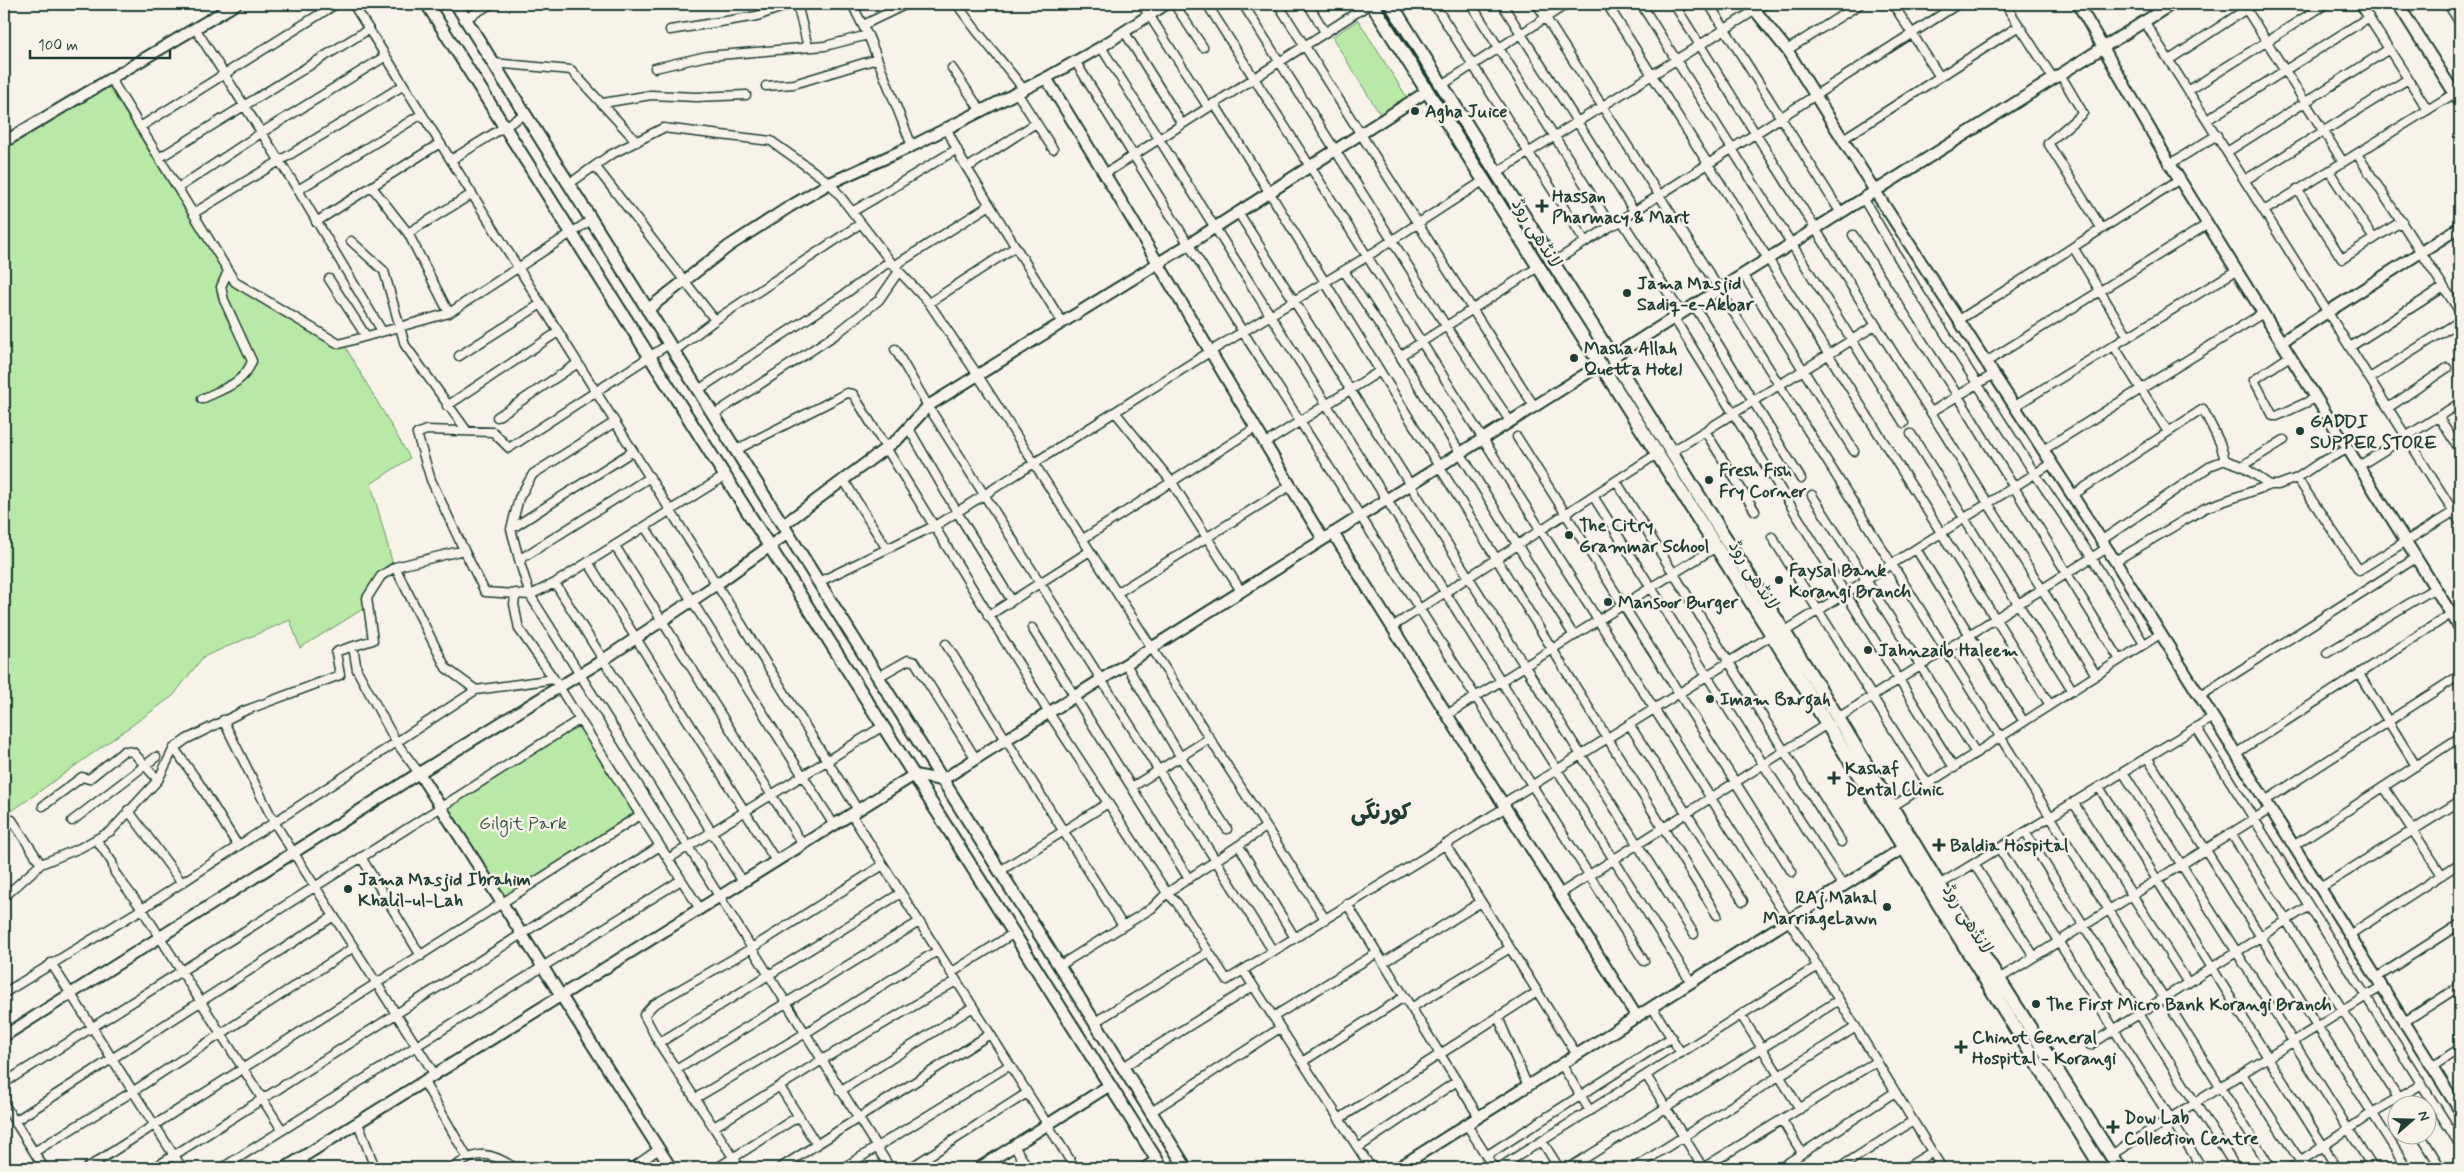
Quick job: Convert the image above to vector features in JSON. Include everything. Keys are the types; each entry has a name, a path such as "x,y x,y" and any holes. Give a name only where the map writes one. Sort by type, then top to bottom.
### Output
{"main road":[{"path":"428,4 1160,1164"},
{"path":"456,4 1186,1168"},
{"name":"لانڈھی روڈ","path":"1371,4 1716,547 1778,634"},
{"name":"لانڈھی روڈ","path":"1391,4 1671,452 1778,634 1832,721 1903,848 2102,1168"},
{"name":"لانڈھی روڈ","path":"1832,721 1892,808 1998,979 2119,1168"}],"street":[{"path":"4,142 236,4"},
{"path":"140,127 223,73 336,4"},
{"path":"353,4 827,761 900,893 1075,1168"},
{"path":"465,19 491,4"},
{"path":"670,30 756,16 791,4"},
{"path":"797,4 808,47"},
{"path":"852,4 868,35 912,146"},
{"path":"863,25 907,4"},
{"path":"957,4 968,21 1000,56 1021,91 1036,123 1053,148"},
{"path":"1142,4 1268,192 1717,915"},
{"path":"648,310 729,246 830,183 912,146 946,127 1046,78 1100,47 1166,4"},
{"path":"1174,4 1204,46"},
{"path":"1207,4 1818,966 1942,1168"},
{"path":"1243,4 1446,326 1510,421"},
{"path":"1278,4 1534,406"},
{"path":"1308,4 1325,32"},
{"path":"1106,173 1371,4"},
{"path":"1434,4 1585,241"},
{"path":"1470,4 1611,226"},
{"path":"1502,4 1634,210"},
{"path":"1537,4 2110,909 2271,1168"},
{"path":"1442,86 1567,4"},
{"path":"1607,4 2050,705"},
{"path":"1641,4 1904,423"},
{"path":"1674,4 2096,675"},
{"path":"1709,4 1841,212"},
{"path":"1496,173 1725,29 1752,7 1765,4"},
{"path":"1787,50 1860,4"},
{"path":"1893,4 1940,77"},
{"path":"1552,263 1958,4"},
{"path":"2005,4 2083,113 2048,143 2102,229"},
{"path":"2078,4 2170,164 2460,628"},
{"path":"1612,357 2144,21 2155,8 2172,4"},
{"path":"2169,60 2244,6 2254,4"},
{"path":"2188,91 2326,4"},
{"path":"2360,4 2428,110"},
{"path":"2264,211 2428,110 2458,98 2398,4"},
{"path":"2449,4 2460,24"},
{"path":"2244,6 2343,162"},
{"path":"1752,7 1787,50 1875,191 2116,561 2348,935 2460,1111"},
{"path":"2207,120 2369,17"},
{"path":"2144,21 2406,437 2457,510 2460,522"},
{"path":"1843,139 2020,26"},
{"path":"195,28 298,190 382,332"},
{"path":"160,158 369,29"},
{"path":"1124,31 1182,124"},
{"path":"655,68 707,56 844,43 868,35"},
{"path":"1100,47 1691,982"},
{"path":"2227,152 2389,49"},
{"path":"178,188 261,133 386,56"},
{"path":"766,86 794,84 878,59"},
{"path":"1075,62 1243,332 1644,961"},
{"path":"493,63 571,70 637,142"},
{"path":"952,68 981,111"},
{"path":"1046,78 1106,173 1264,444 1323,539"},
{"path":"111,79 194,213 234,282 339,344 449,313 591,220"},
{"path":"2245,180 2408,79"},
{"path":"194,213 404,85"},
{"path":"4,1036 557,684 581,674 662,622 769,545 843,479 898,439 928,406 1189,244 1214,226 1426,92"},
{"path":"603,104 651,95 696,97 746,95"},
{"path":"298,190 422,114"},
{"path":"451,160 525,114"},
{"path":"967,168 1036,123"},
{"path":"946,127 967,168 1062,322"},
{"path":"569,184 595,166 663,128 771,140 830,183 894,266 929,304 977,374 1325,919"},
{"path":"2170,164 2217,136"},
{"path":"316,222 440,143"},
{"path":"852,212 957,149"},
{"path":"2357,154 2460,312"},
{"path":"595,166 637,222 687,280 715,320"},
{"path":"2329,171 2374,239"},
{"path":"1959,320 2180,179"},
{"path":"819,582 933,527 1243,332 1368,256 1483,181"},
{"path":"372,187 408,233 449,313"},
{"path":"2298,189 2342,259 2402,221"},
{"path":"408,233 472,194"},
{"path":"1863,198 1918,290 2035,474 2092,558 2144,644"},
{"path":"698,390 845,294 894,266 990,205"},
{"path":"1238,212 1694,934"},
{"path":"1619,221 1624,223 1734,413 1954,768"},
{"path":"725,476 555,583 530,595 485,592 431,480 416,438 420,431 493,432 509,448 650,356 671,348 715,320 860,224"},
{"path":"1986,362 2208,224"},
{"path":"2281,342 2460,227"},
{"path":"1853,235 1958,396 2120,660"},
{"path":"351,241 384,272 406,345 467,431"},
{"path":"929,304 1015,247"},
{"path":"2073,247 2128,337"},
{"path":"713,415 842,329 882,296 894,266"},
{"path":"1400,356 1538,267"},
{"path":"2015,406 2237,270"},
{"path":"202,399 231,385 247,374 252,361 224,300 221,287 228,271"},
{"path":"1344,271 1400,356 1574,636"},
{"path":"1743,274 1854,451"},
{"path":"329,279 366,336"},
{"path":"2350,347 2444,287"},
{"path":"459,356 541,304"},
{"path":"1694,305 1754,400 1800,479"},
{"path":"2043,450 2263,313"},
{"path":"2370,378 2460,321"},
{"path":"1671,452 1876,325"},
{"path":"448,406 558,332"},
{"path":"2114,346 2168,432"},
{"path":"895,350 928,406 1273,951"},
{"path":"2290,356 2254,380 2273,416 2277,416 2316,398"},
{"path":"497,417 578,363"},
{"path":"285,1168 562,997 914,775 942,780 1600,365"},
{"path":"2388,408 2448,368"},
{"path":"1264,444 1380,371"},
{"path":"1931,412 1994,374"},
{"path":"736,450 850,392 856,398 933,527 1048,712 1167,893 1177,903 1227,980 1445,844 1532,785 1654,708 1728,662 1846,594 2052,463"},
{"path":"2359,466 2460,403"},
{"path":"2073,495 2203,409 2217,436 2225,460"},
{"path":"1115,412 1171,481 1241,591"},
{"path":"2438,416 2460,450"},
{"path":"615,422 533,474 519,498 511,529 530,595 689,846 804,1034 890,1168"},
{"path":"908,427 957,512 1012,601"},
{"path":"1083,539 1255,428"},
{"path":"1706,431 1756,512"},
{"path":"1911,434 2073,691"},
{"path":"1517,437 1567,513 1678,693 1792,872"},
{"path":"2242,466 2284,440"},
{"path":"2116,561 2205,508 2270,485 2278,485 2297,478 2319,463 2348,449"},
{"path":"511,529 633,451"},
{"path":"1392,627 1657,454"},
{"path":"1561,892 2092,558 2104,544 2212,465 2225,460 2242,466 2270,485"},
{"path":"520,563 522,558 650,477"},
{"path":"2297,478 2359,570 2405,540 2457,510"},
{"path":"843,479 887,549"},
{"path":"1616,481 1672,574 1841,842"},
{"path":"1117,593 1290,486"},
{"path":"1812,495 1976,753"},
{"path":"1594,496 1763,764 1843,886"},
{"path":"646,526 834,825"},
{"path":"1333,533 1561,892 1637,1016"},
{"path":"1772,537 1928,785"},
{"path":"615,546 803,845"},
{"path":"1448,714 1716,547"},
{"path":"1916,549 2024,722"},
{"path":"4,897 41,864 110,831 158,780 174,748 223,720 290,692 340,675 336,653 373,640 366,598 381,576 395,567 464,550"},
{"path":"988,616 1090,551"},
{"path":"2200,696 2416,558"},
{"path":"588,562 776,861"},
{"path":"395,567 446,668 476,690"},
{"path":"555,583 713,831 743,882"},
{"path":"2327,653 2435,588"},
{"path":"516,593 514,604 519,629 557,684 700,910"},
{"path":"2236,754 2451,614"},
{"path":"1032,628 1189,878"},
{"path":"1892,808 2160,634"},
{"path":"946,644 1123,926"},
{"path":"353,647 357,670 396,742 419,773 671,1168"},
{"path":"878,677 908,660 914,662 976,759"},
{"path":"1126,664 1180,756 1227,829"},
{"path":"2359,674 2416,766"},
{"path":"1998,979 2254,819 2267,805 2388,721 2460,675"},
{"path":"4,993 142,909 476,690 557,684"},
{"path":"1939,885 2212,717"},
{"path":"223,720 274,822 435,1075"},
{"path":"4,1083 579,720"},
{"path":"1629,724 1743,901"},
{"path":"668,859 883,726"},
{"path":"2196,727 2460,1145"},
{"path":"2293,846 2460,737"},
{"path":"1132,787 1210,738"},
{"path":"174,748 199,783 238,846"},
{"path":"43,806 82,777 89,778 124,751 133,752 158,780"},
{"path":"2147,757 2407,1168"},
{"path":"72,821 156,758"},
{"path":"2123,772 2350,1128 2373,1168"},
{"path":"2099,787 2337,1168"},
{"path":"2384,787 2442,875"},
{"path":"2320,888 2460,801"},
{"path":"2074,802 2188,983"},
{"path":"1000,871 1108,803"},
{"path":"128,810 182,883"},
{"path":"87,1168 640,816"},
{"path":"12,820 41,864"},
{"path":"1060,966 1152,908 1167,893 1266,827"},
{"path":"2025,832 2236,1168"},
{"path":"2231,833 2396,1094"},
{"path":"96,839 112,862 115,873 142,909 219,1034 282,1130"},
{"path":"1445,844 1577,1055"},
{"path":"154,1168 660,846"},
{"path":"1239,846 1295,938"},
{"path":"1398,1168 1903,848"},
{"path":"1999,848 2202,1168"},
{"path":"361,857 421,956"},
{"path":"1974,864 2034,956"},
{"path":"740,1168 659,1043 644,1015 647,1009 752,948 883,865"},
{"path":"2348,935 2442,875 2459,867"},
{"path":"222,1168 681,880"},
{"path":"659,1043 768,973 900,893"},
{"path":"1383,963 1481,902"},
{"path":"1347,904 1479,1118"},
{"path":"2090,1044 2309,906"},
{"path":"15,1122 334,916"},
{"path":"676,1070 919,922"},
{"path":"2376,978 2460,924"},
{"path":"951,973 1014,934"},
{"path":"34,1152 132,1092 354,947"},
{"path":"1412,1008 1510,948"},
{"path":"696,1098 804,1034 937,950"},
{"path":"1095,1022 1209,952"},
{"path":"1273,1017 1377,953"},
{"path":"51,963 113,1059 152,1125 182,1168"},
{"path":"1499,1168 1818,966"},
{"path":"1243,970 1371,1168"},
{"path":"714,1127 822,1060 956,981"},
{"path":"1123,1068 1253,986"},
{"path":"2404,1022 2460,986"},
{"path":"2111,1156 2381,987"},
{"path":"1339,1119 1537,992"},
{"path":"1302,1062 1404,997"},
{"path":"1569,1168 1839,1000"},
{"path":"840,1091 973,1007"},
{"path":"1652,1007 1681,1053"},
{"path":"1741,1015 1800,1109"},
{"path":"1498,1017 1528,1087"},
{"path":"1634,1168 1856,1027"},
{"path":"1151,1112 1280,1028"},
{"path":"780,1168 990,1034"},
{"path":"1486,1156 1672,1037"},
{"path":"2432,1066 2460,1048"},
{"path":"1646,1075 1703,1168 1876,1061"},
{"path":"843,1168 1010,1065"},
{"path":"1562,1065 1590,1111"},
{"path":"2242,1074 2303,1165"},
{"path":"424,1082 467,1157"},
{"path":"1358,1148 1457,1082"},
{"path":"2409,1094 2422,1084"},
{"path":"979,1168 1110,1085"},
{"path":"780,1087 817,1145"},
{"path":"1780,1168 1896,1092"},
{"path":"910,1168 1027,1093"},
{"path":"4,1104 44,1168"},
{"path":"2291,1168 2303,1165 2324,1146 2372,1113 2386,1107"},
{"path":"717,1168 734,1159 798,1116"},
{"path":"1782,1120 1802,1153"},
{"path":"1840,1168 1913,1121"},
{"path":"358,1123 374,1168"},
{"path":"1467,1125 1494,1168"},
{"path":"1542,1141 1559,1168"},
{"path":"2426,1144 2441,1168"},
{"path":"1014,1146 1028,1168"},
{"path":"632,1168 659,1149"},
{"path":"1906,1168 1932,1152"},
{"path":"452,1168 467,1157 483,1154 493,1156 515,1168"},
{"path":"368,1155 369,1168"},
{"path":"304,1156 304,1168"},
{"path":"1145,1168 1160,1164"}],"green space":[{"path":"1358,20 1408,99 1381,116 1332,37"},
{"path":"106,82 231,284 346,348 410,458 371,484 393,565 382,571 368,606 300,648 290,620 203,657 173,696 12,811 4,797 4,143"},
{"name":"Gilgit Park","path":"579,720 640,815 503,904 441,808"}],"place":[{"name":"Agha Juice","path":"1415,111"},
{"name":"Hassan Pharmacy & Mart","path":"1542,206"},
{"name":"Jama Masjid Sadiq-e-Akbar","path":"1627,293"},
{"name":"Masha Allah Quetta Hotel","path":"1574,358"},
{"name":"GADDI SUPPER STORE","path":"2300,431"},
{"name":"Fresh Fish Fry Corner","path":"1709,480"},
{"name":"The Citry Grammar School","path":"1569,535"},
{"name":"Faysal Bank Korangi Branch","path":"1779,580"},
{"name":"Mansoor Burger","path":"1608,602"},
{"name":"Jahnzaib Haleem","path":"1868,650"},
{"name":"Imam Bargah","path":"1710,699"},
{"name":"Kashaf Dental Clinic","path":"1834,778"},
{"name":"Baldia Hospital","path":"1939,845"},
{"name":"Jama Masjid Ibrahim Khalil-ul-Lah","path":"348,889"},
{"name":"RAj Mahal MarriageLawn","path":"1887,907"},
{"name":"The First Micro Bank Korangi Branch","path":"2036,1004"},
{"name":"Chinot General Hospital - Korangi","path":"1961,1047"},
{"name":"Dow Lab Collection Centre","path":"2113,1127"}],"district":[{"name":"کورنگی","path":"1381,811"}]}
